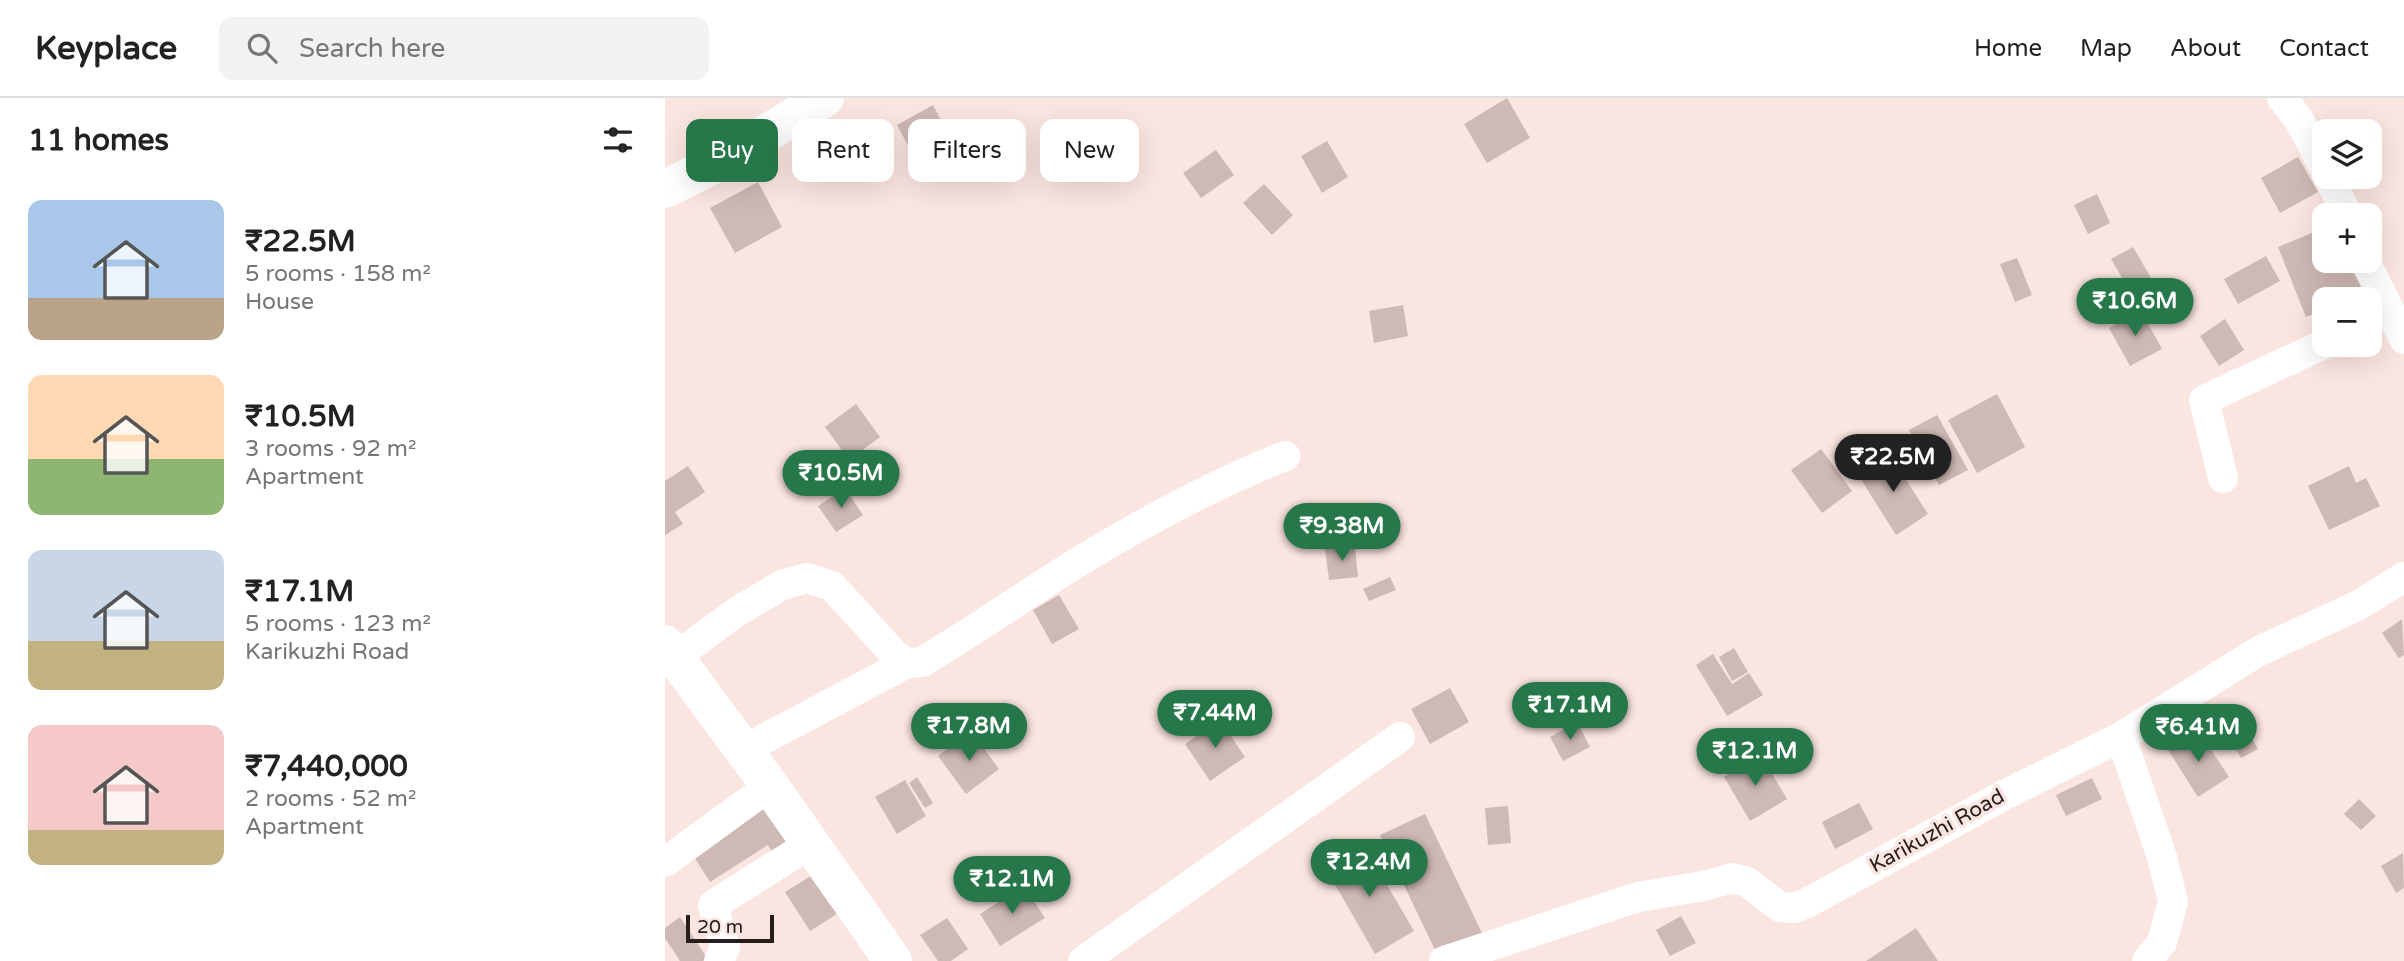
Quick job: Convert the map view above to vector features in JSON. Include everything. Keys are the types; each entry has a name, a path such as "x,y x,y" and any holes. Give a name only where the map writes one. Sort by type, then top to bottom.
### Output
{"main road":[{"path":"665,188 719,162 825,98"},
{"path":"670,650 893,961"}],"street":[{"path":"2282,98 2299,120 2312,144"},
{"path":"2369,273 2388,325"},
{"path":"2224,478 2204,400 2312,350"},
{"path":"743,750 907,663 922,662 1076,564 1179,505 1238,475 1285,456"},
{"name":"Karikuzhi Road","path":"1444,961 1638,897 1733,878 1747,882 1780,907 1794,908 1816,899 2017,788 2121,737 2259,651 2357,606 2404,577"},
{"path":"670,650 782,585 807,578 832,586 895,656 907,663"},
{"path":"1083,961 1400,737"},
{"path":"2121,737 2162,857 2173,902 2162,942 2147,961"},
{"path":"665,862 770,786"},
{"path":"719,961 725,948 713,905 810,844"}],"building":[{"path":"1507,98 1530,138 1487,163 1464,124"},
{"path":"933,105 940,119 908,119 908,146 897,125"},
{"path":"1327,141 1348,177 1322,193 1301,156"},
{"path":"1216,150 1234,175 1201,198 1183,173"},
{"path":"2298,157 2312,182 2312,189 2318,192 2280,213 2261,178"},
{"path":"758,182 782,227 735,253 710,208"},
{"path":"1264,184 1293,215 1272,235 1243,203"},
{"path":"2097,194 2110,223 2088,234 2074,205"},
{"path":"2312,233 2312,273 2366,273 2372,287 2312,287 2312,315 2306,317 2278,247"},
{"path":"2133,247 2154,283 2132,295 2111,259"},
{"path":"2266,256 2280,281 2238,304 2224,279"},
{"path":"2017,258 2032,295 2015,302 2000,264"},
{"path":"1403,305 1408,336 1374,343 1369,311"},
{"path":"2141,311 2162,349 2130,366 2109,328"},
{"path":"2225,319 2244,350 2219,366 2200,336"},
{"path":"1997,394 2025,447 1977,473 1948,420"},
{"path":"856,404 880,437 849,460 825,427"},
{"path":"1937,415 1968,470 1939,485 1909,430"},
{"path":"1821,449 1852,491 1822,513 1791,470"},
{"path":"1889,453 1928,514 1896,535 1857,473"},
{"path":"688,466 705,492 675,512 683,524 665,535 665,481"},
{"path":"2349,466 2356,483 2366,478 2380,506 2329,530 2308,486"},
{"path":"845,488 863,515 836,532 818,506"},
{"path":"1355,546 1358,577 1329,580 1325,549"},
{"path":"1390,577 1396,590 1369,601 1363,589"},
{"path":"1059,595 1079,629 1052,644 1033,610"},
{"path":"2402,619 2404,655 2399,658 2382,633"},
{"path":"1734,648 1748,672 1732,681 1719,657"},
{"path":"1713,654 1732,684 1749,673 1763,695 1727,716 1696,665"},
{"path":"1450,688 1469,722 1430,744 1411,709"},
{"path":"2233,705 2258,749 2241,758 2216,716"},
{"path":"1220,720 1245,757 1210,781 1185,744"},
{"path":"1577,722 1590,747 1563,761 1550,737"},
{"path":"2198,730 2229,777 2198,797 2168,750"},
{"path":"971,731 999,769 966,794 938,756"},
{"path":"1761,755 1787,799 1750,821 1724,777"},
{"path":"917,777 933,803 925,808 909,783"},
{"path":"2092,778 2102,799 2066,816 2056,795"},
{"path":"905,780 926,816 897,834 875,797"},
{"path":"771,797 801,843 776,859 768,845 710,882 689,849"},
{"path":"2359,799 2376,816 2361,830 2344,814"},
{"path":"1859,803 1873,829 1835,849 1822,822"},
{"path":"1508,806 1511,843 1488,845 1485,808"},
{"path":"1425,814 1482,933 1437,954 1380,835"},
{"path":"1363,844 1414,931 1375,954 1325,867"},
{"path":"2403,853 2404,888 2396,893 2381,866"},
{"path":"814,874 840,912 810,931 785,892"},
{"path":"1024,886 1045,918 1000,946 980,914"},
{"path":"1681,916 1696,943 1670,956 1656,930"},
{"path":"680,917 707,958 703,961 680,961 665,938 665,928"},
{"path":"947,918 968,949 951,961 938,961 920,935"},
{"path":"1916,928 1938,961 1866,961"}]}
